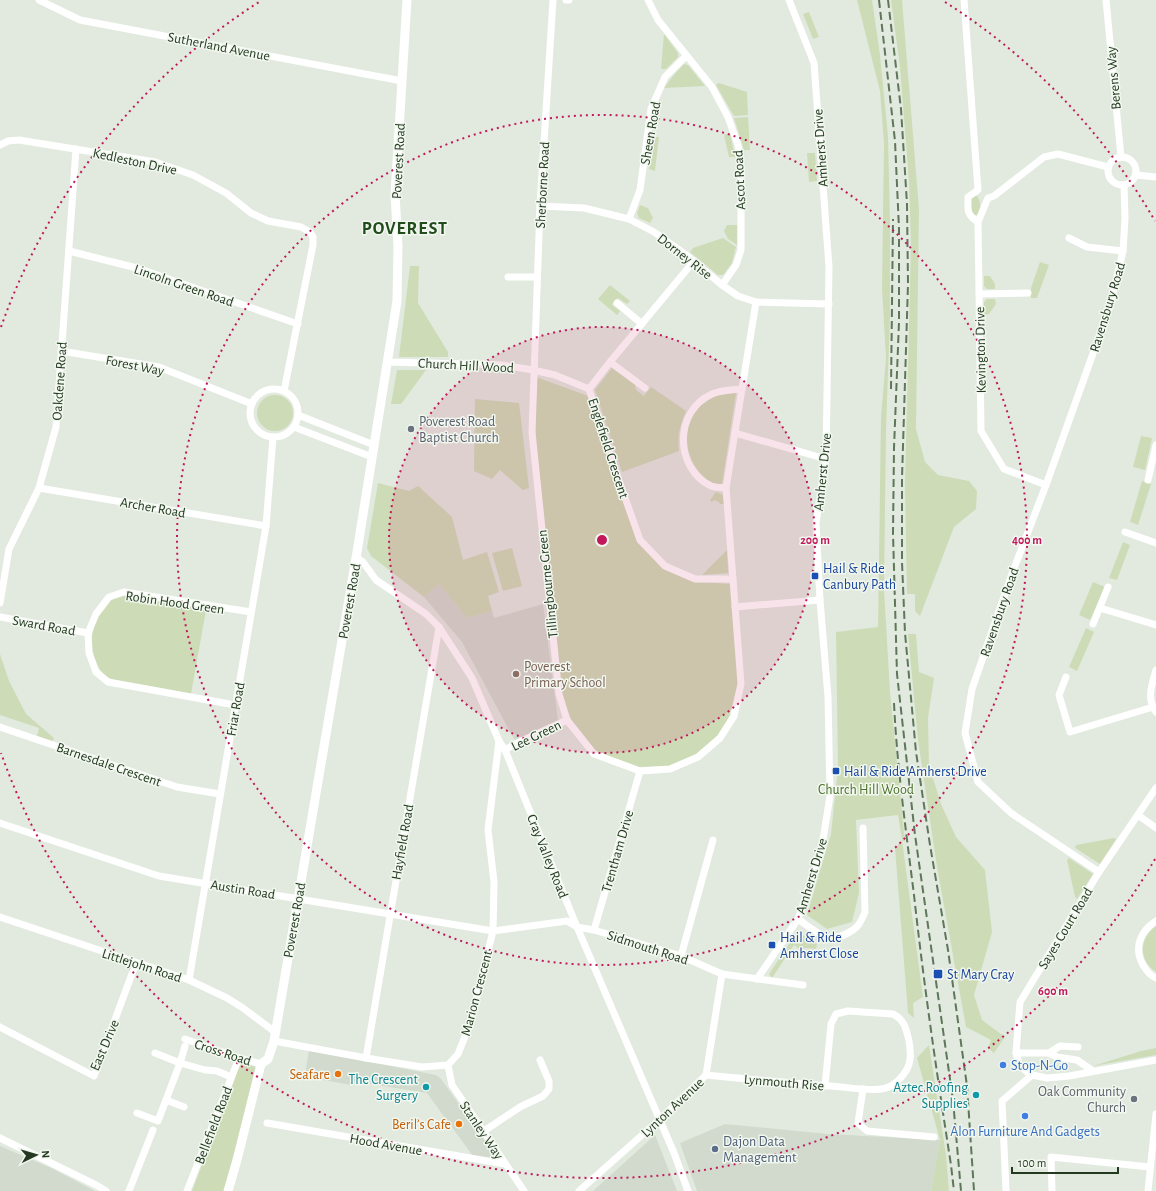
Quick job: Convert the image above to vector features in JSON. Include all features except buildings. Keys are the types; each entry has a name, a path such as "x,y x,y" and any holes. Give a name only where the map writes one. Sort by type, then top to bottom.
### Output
{"street":[{"name":"Sutherland Avenue","path":"39,0 80,20 402,82"},
{"name":"Poverest Road","path":"228,1191 261,1064 268,1059 274,1036 388,362 397,301 398,246 395,194 407,0"},
{"name":"Sherborne Road","path":"534,370 540,206 553,0"},
{"name":"Ascot Road","path":"648,0 658,20 712,87 728,117 738,145 740,168 741,250 736,265 722,285"},
{"name":"Amherst Drive","path":"757,979 798,919 821,852 830,796 828,697 820,600 816,523 826,459 829,267 814,63 789,0"},
{"path":"964,0 978,190 988,198"},
{"name":"Berens Way","path":"1106,0 1121,157"},
{"name":"Sheen Road","path":"629,219 640,190 651,109 664,77 686,56"},
{"name":"Kedleston Drive","path":"0,145 8,141 19,140 155,162 193,175 226,193 251,213 268,221 301,227 310,232 313,237 313,245 284,391"},
{"name":"Oakdene Road","path":"0,603 9,549 39,488 56,427 76,149"},
{"path":"978,190 968,197 968,212 971,218 978,222 988,198 994,196 1044,157 1058,154 1108,166"},
{"path":"1121,157 1129,159 1133,162 1136,175 1131,182 1124,185 1114,184 1107,171 1108,166 1113,160 1121,157"},
{"path":"1136,175 1156,176"},
{"name":"Ravensbury Road","path":"1099,872 1012,813 978,782 965,733 972,688 1110,306 1123,251 1125,219 1124,185"},
{"name":"Dorney Rise","path":"540,206 584,208 629,219 654,232 738,296 756,302 829,304"},
{"name":"Kevington Drive","path":"978,222 981,431 1004,469 1046,485"},
{"path":"1069,238 1087,247 1123,251"},
{"name":"Lincoln Green Road","path":"69,251 137,268 298,324"},
{"name":"Englefield Crescent","path":"694,262 589,389 640,540 665,566 695,579 733,579"},
{"path":"508,277 537,278"},
{"path":"979,294 1028,293"},
{"name":"Tillingbourne Green","path":"534,370 532,432 536,481 559,694 567,720 594,754 640,771 670,769 698,757 720,738 734,716 741,684 726,488 756,302"},
{"path":"617,303 642,324"},
{"name":"Forest Way","path":"61,351 159,367 252,404"},
{"name":"Church Hill Wood","path":"388,362 502,365 555,375 589,389"},
{"path":"610,362 645,388"},
{"path":"269,389 284,391 295,401 298,408 298,415 294,427 288,433 281,436 273,437 259,432 251,419 250,411 252,404 256,397 269,389"},
{"path":"726,488 710,485 694,472 683,452 683,431 690,412 699,402 712,394 726,390 742,389"},
{"path":"298,415 374,445"},
{"path":"294,427 372,457"},
{"path":"735,434 826,459"},
{"name":"Friar Road","path":"188,980 266,526 273,437"},
{"path":"1148,480 1155,458 1156,445"},
{"name":"Archer Road","path":"39,488 266,526"},
{"path":"1125,532 1156,543"},
{"name":"Cray Valley Road","path":"356,557 363,562 376,580 426,614 439,627 472,678 499,741 505,750 577,927 674,1153 688,1191"},
{"path":"1093,624 1108,588"},
{"name":"Robin Hood Green","path":"235,704 108,682 96,672 89,653 88,633 96,614 109,598 124,592 251,612"},
{"path":"735,607 820,600"},
{"path":"1100,608 1156,625"},
{"name":"Sward Road","path":"0,617 88,633"},
{"name":"Hayfield Road","path":"366,1058 439,627"},
{"path":"1066,677 1059,695 1070,732 1154,710 1149,694 1156,670"},
{"name":"Lee Green","path":"505,750 567,720"},
{"name":"Barnesdale Crescent","path":"0,727 177,787 220,794"},
{"name":"Marion Crescent","path":"448,1065 458,1054 470,1024 493,931 494,882 488,830 499,741"},
{"name":"Trentham Drive","path":"594,930 640,771"},
{"name":"Sayes Court Road","path":"1016,1053 1020,1002 1099,872 1156,788"},
{"path":"1138,815 1156,828"},
{"name":"Austin Road","path":"0,823 159,876 493,931"},
{"path":"798,919 821,935 829,938 840,937 855,930 861,924 866,912 863,828"},
{"path":"681,956 713,840"},
{"name":"Littlejohn Road","path":"0,917 188,980 227,998 243,1008 274,1036"},
{"name":"Sidmouth Road","path":"493,931 567,921 577,927 594,930 681,956 722,974 803,985"},
{"path":"1156,921 1142,934 1139,945 1140,958 1146,971 1156,978"},
{"name":"East Drive","path":"0,1027 94,1076 136,963"},
{"name":"Lynton Avenue","path":"579,1191 659,1120 706,1075 722,974"},
{"path":"825,1086 831,1024 836,1014 848,1011 893,1014 900,1017 904,1022 910,1048 910,1060 906,1071 896,1082 883,1089 863,1089 858,1123 867,1131 934,1137"},
{"path":"274,1036 366,1058 422,1067 448,1065"},
{"name":"Cross Road","path":"180,1063 185,1043 261,1064"},
{"path":"1049,1053 1060,1046 1078,1047"},
{"path":"155,1053 180,1063 205,1070 217,1071 231,1076"},
{"path":"1093,1071 1077,1060 1057,1057 1049,1053 1016,1053 1022,1068 1032,1075 1047,1078 1093,1071 1156,1060"},
{"name":"Bellefield Road","path":"187,1191 238,1058"},
{"path":"484,1131 520,1106 543,1096 549,1089 549,1081 540,1060"},
{"path":"137,1113 158,1121 180,1063"},
{"name":"Stanley Way","path":"448,1065 452,1085 524,1191"},
{"name":"Lynmouth Rise","path":"706,1075 863,1089"},
{"path":"1006,1191 1002,1101 1032,1075"},
{"path":"166,1100 184,1107"},
{"path":"1148,1191 1156,1114"},
{"name":"Hood Avenue","path":"267,1123 505,1164"},
{"path":"129,1191 153,1130"},
{"path":"0,1138 106,1191"},
{"path":"1052,1191 1051,1158 1150,1167"}],"shaded area":[{"name":"Poverest Primary School","path":"439,584 467,618 492,611 494,618 543,604 558,721 515,741 462,642 424,597"},
{"path":"309,1050 436,1075 441,1079 495,1155 495,1159 473,1156 427,1093 352,1081 351,1085 306,1077 305,1075"},
{"path":"725,1124 828,1134 940,1140 931,1191 697,1191 680,1143"},
{"path":"655,1135 677,1191 593,1191"},
{"path":"0,1146 51,1168 95,1191 0,1191"}],"green space":[{"name":"Church Hill Wood","path":"857,0 872,0 880,55 888,136 890,316 886,429 884,589 890,692 905,842 902,840 898,815 856,820 859,893 852,922 827,929 807,915 831,834 838,768 836,632 878,627 881,417 886,358 882,289 884,144 880,91"},
{"path":"891,0 902,0 919,209 916,429 925,462 938,475 969,481 977,491 976,509 954,527 920,616 915,611 915,594 907,594 905,484 911,246 909,181 900,67"},
{"path":"809,12 819,37 813,39 803,14"},
{"path":"664,34 678,53 678,57 666,69 661,69"},
{"path":"684,64 688,65 705,86 664,88 673,76"},
{"path":"719,83 747,92 748,115 734,116 716,85"},
{"path":"748,117 750,150 744,150 734,118"},
{"path":"730,133 735,157 729,157 724,135"},
{"path":"652,137 659,137 655,171 649,169"},
{"path":"807,153 815,153 817,181 809,182"},
{"path":"972,196 977,196 980,203 978,215 973,215 970,208"},
{"path":"640,205 648,208 653,218 650,223 639,218 637,213"},
{"path":"727,225 737,225 737,245 728,239 724,231"},
{"path":"723,238 736,247 732,263 723,275 718,275 690,252 693,248"},
{"path":"1040,262 1049,265 1037,298 1031,298 1031,288"},
{"path":"410,266 419,266 418,303 448,352 448,357 399,357"},
{"path":"984,276 990,276 995,284 995,289 987,289 984,286"},
{"path":"610,285 630,301 627,304 618,298 612,305 620,311 617,315 598,299"},
{"path":"987,299 995,299 996,304 989,314 984,315 984,302"},
{"path":"612,368 635,384 636,390 644,396 651,387 686,411 678,440 679,451 622,472 595,390"},
{"path":"397,370 426,370 401,404 391,404"},
{"path":"536,377 588,396 639,543 662,568 694,582 732,584 738,683 728,721 716,738 696,755 670,766 636,767 596,751 575,728 562,699 537,470 535,415"},
{"path":"736,393 722,484 719,484 707,480 695,466 687,444 687,432 695,411 704,402 716,395"},
{"path":"279,395 288,400 292,406 292,420 288,426 279,431 271,431 262,426 258,420 257,409 262,400 268,396"},
{"path":"475,399 519,403 529,488 523,490 500,470 492,479 474,471"},
{"path":"1141,436 1152,438 1145,470 1133,467"},
{"path":"1142,481 1151,484 1138,525 1130,522"},
{"path":"378,483 409,491 418,486 452,517 463,560 487,552 499,592 488,596 492,611 467,618 439,584 424,597 371,556 367,548"},
{"path":"716,492 723,495 724,504 720,504 714,500 712,502 710,500"},
{"path":"1123,542 1130,545 1117,580 1109,578"},
{"path":"512,548 522,586 503,591 492,553"},
{"path":"727,550 728,573 702,575"},
{"path":"1093,582 1105,587 1090,620 1079,615"},
{"path":"118,596 126,596 206,610 191,694 116,680 104,675 100,670 93,651 93,632 96,620 104,606"},
{"path":"1086,628 1094,632 1077,671 1069,667"},
{"path":"908,634 916,634 919,672 934,678 928,718 929,765 941,804 956,837 985,870 992,932 974,995 982,1020 1005,1037 994,1053 988,1048 991,1040 966,1027 937,867 918,740"},
{"path":"0,654 9,681 26,714 54,738 52,742 37,736 39,728 0,715"},
{"path":"1114,838 1116,839 1100,864 1075,848 1076,845"},
{"path":"902,840 923,997 913,1003 914,1018 908,1013 895,848"},
{"path":"1069,858 1093,874 1077,899 1075,897 1067,860"},
{"path":"1156,926 1156,972 1146,961 1143,949 1146,937"},
{"path":"797,932 817,944 816,949 804,948 802,951 794,945 772,978 769,974"},
{"path":"929,1045 946,1155 949,1191 931,1191 940,1140 917,1058"},
{"path":"1156,1048 1156,1055 1093,1066 1141,1051"},
{"path":"240,1062 258,1068 224,1191 192,1191 232,1087"}],"railway":[{"path":"879,0 895,141 899,229 899,322 894,448 893,533 897,674 915,835 953,1100 961,1191"},
{"path":"888,0 901,109 907,204 908,284 902,478 902,562 905,633 916,752 948,950 967,1086 974,1191"},
{"path":"891,389 893,219"},
{"path":"894,703 902,799 922,963 954,1191"}],"place":[{"name":"Poverest Road Baptist Church","path":"411,429"},
{"name":"Hail & Ride Canbury Path","path":"815,576"},
{"name":"Poverest Primary School","path":"516,674"},
{"name":"Hail & Ride Amherst Drive","path":"836,771"},
{"name":"Hail & Ride Amherst Close","path":"772,945"},
{"name":"St Mary Cray","path":"938,974"},
{"name":"Stop-N-Go","path":"1003,1065"},
{"name":"Seafare","path":"338,1074"},
{"name":"The Crescent Surgery","path":"426,1087"},
{"name":"Aztec Roofing Supplies","path":"976,1095"},
{"name":"Oak Community Church","path":"1134,1099"},
{"name":"Alon Furniture And Gadgets","path":"1025,1116"},
{"name":"Beril’s Cafe","path":"459,1124"},
{"name":"Dajon Data Management","path":"715,1149"}],"district":[{"name":"POVEREST","path":"405,228"}]}
